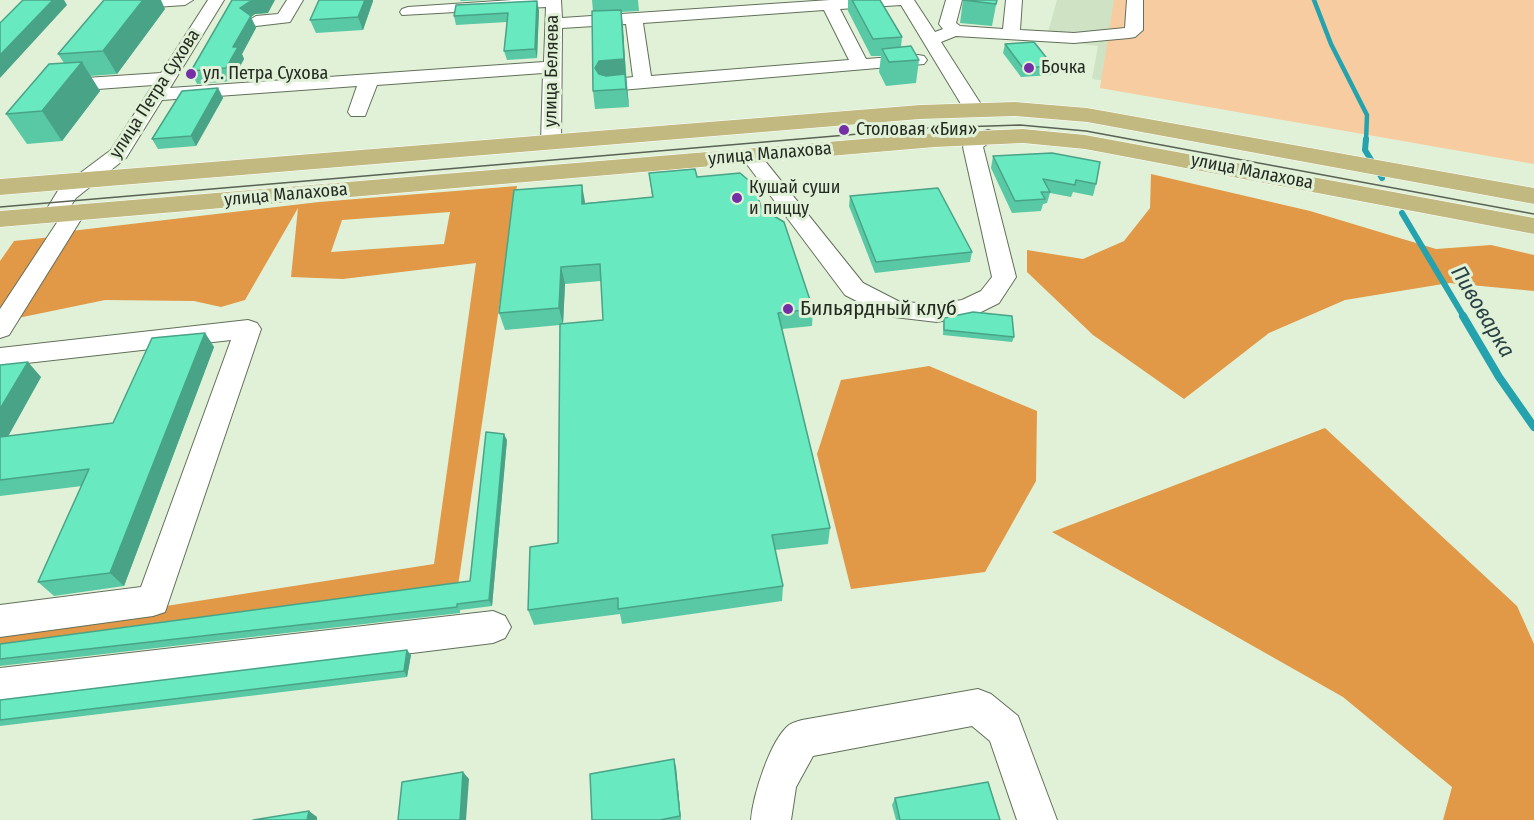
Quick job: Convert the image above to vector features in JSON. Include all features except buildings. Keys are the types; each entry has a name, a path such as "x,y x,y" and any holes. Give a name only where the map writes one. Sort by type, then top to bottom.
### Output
{"main road":[{"name":"улица Малахова","path":"0,187 974,109 1046,110 1099,117 1534,196"},
{"name":"улица Малахова","path":"0,219 750,155 988,136 1023,136 1085,142 1534,226"}],"street":[{"path":"115,6 184,0"},
{"name":"улица Петра Сухова","path":"0,329 64,214 67,194 119,154 216,0"},
{"path":"256,21 284,18 295,0"},
{"path":"553,24 740,6 830,5 906,0 974,109"},
{"path":"954,0 947,24 955,31"},
{"path":"1011,33 1014,0"},
{"path":"931,39 955,31 1074,38 1129,33 1134,30 1135,0"},
{"path":"408,12 554,1"},
{"name":"улица Беляева","path":"551,142 554,1"},
{"path":"830,5 860,65"},
{"path":"634,18 643,82"},
{"path":"609,85 942,59"},
{"path":"156,95 553,67"},
{"path":"63,68 45,91 167,78"},
{"path":"358,112 369,80"},
{"path":"750,155 854,289 895,310 937,313 968,308 990,297 1004,277 973,147 978,140 988,136"},
{"path":"0,357 248,329 153,601 0,621"},
{"path":"0,686 494,627"},
{"path":"771,820 772,796 785,765 802,739 978,707 1005,729 1036,820"}],"shaded area":[{"path":"1057,0 1161,0 1163,89 1092,79 1098,46 1046,39"},
{"path":"1114,0 1534,0 1534,164 1100,88"},
{"path":"1151,174 1310,211 1436,249 1491,245 1534,255 1534,291 1449,283 1345,300 1269,333 1184,399 1093,335 1027,272 1027,250 1083,259 1124,241 1150,208"},
{"path":"517,186 458,586 0,646 0,632 434,564 476,263 343,279 291,277 298,208 245,300 221,307 194,301 105,300 18,318 71,231 319,202","holes":["450,212 444,244 331,252 342,220"]},
{"path":"52,237 0,314 0,261 14,241"},
{"path":"929,366 1037,411 1036,481 985,572 851,589 817,454 841,380"},
{"path":"1325,428 1517,606 1534,644 1534,820 1443,820 1452,787 1343,697 1052,532"}],"waterway":[{"name":"Пивоварка","path":"1314,0 1331,44 1367,115 1366,141"},
{"name":"Пивоварка","path":"1366,139 1365,150 1382,178"},
{"name":"Пивоварка","path":"1402,213 1464,317"},
{"name":"Пивоварка","path":"1463,316 1499,377 1534,427"}],"tram line":[{"path":"0,207 929,128 1020,125 1086,131 1534,214"}],"place":[{"name":"Бочка","path":"1029,68"},
{"name":"ул. Петра Сухова","path":"191,74"},
{"name":"Столовая «Бия»","path":"844,130"},
{"name":"Кушай суши и пиццу","path":"737,198"},
{"name":"Бильярдный клуб","path":"788,309"}]}
